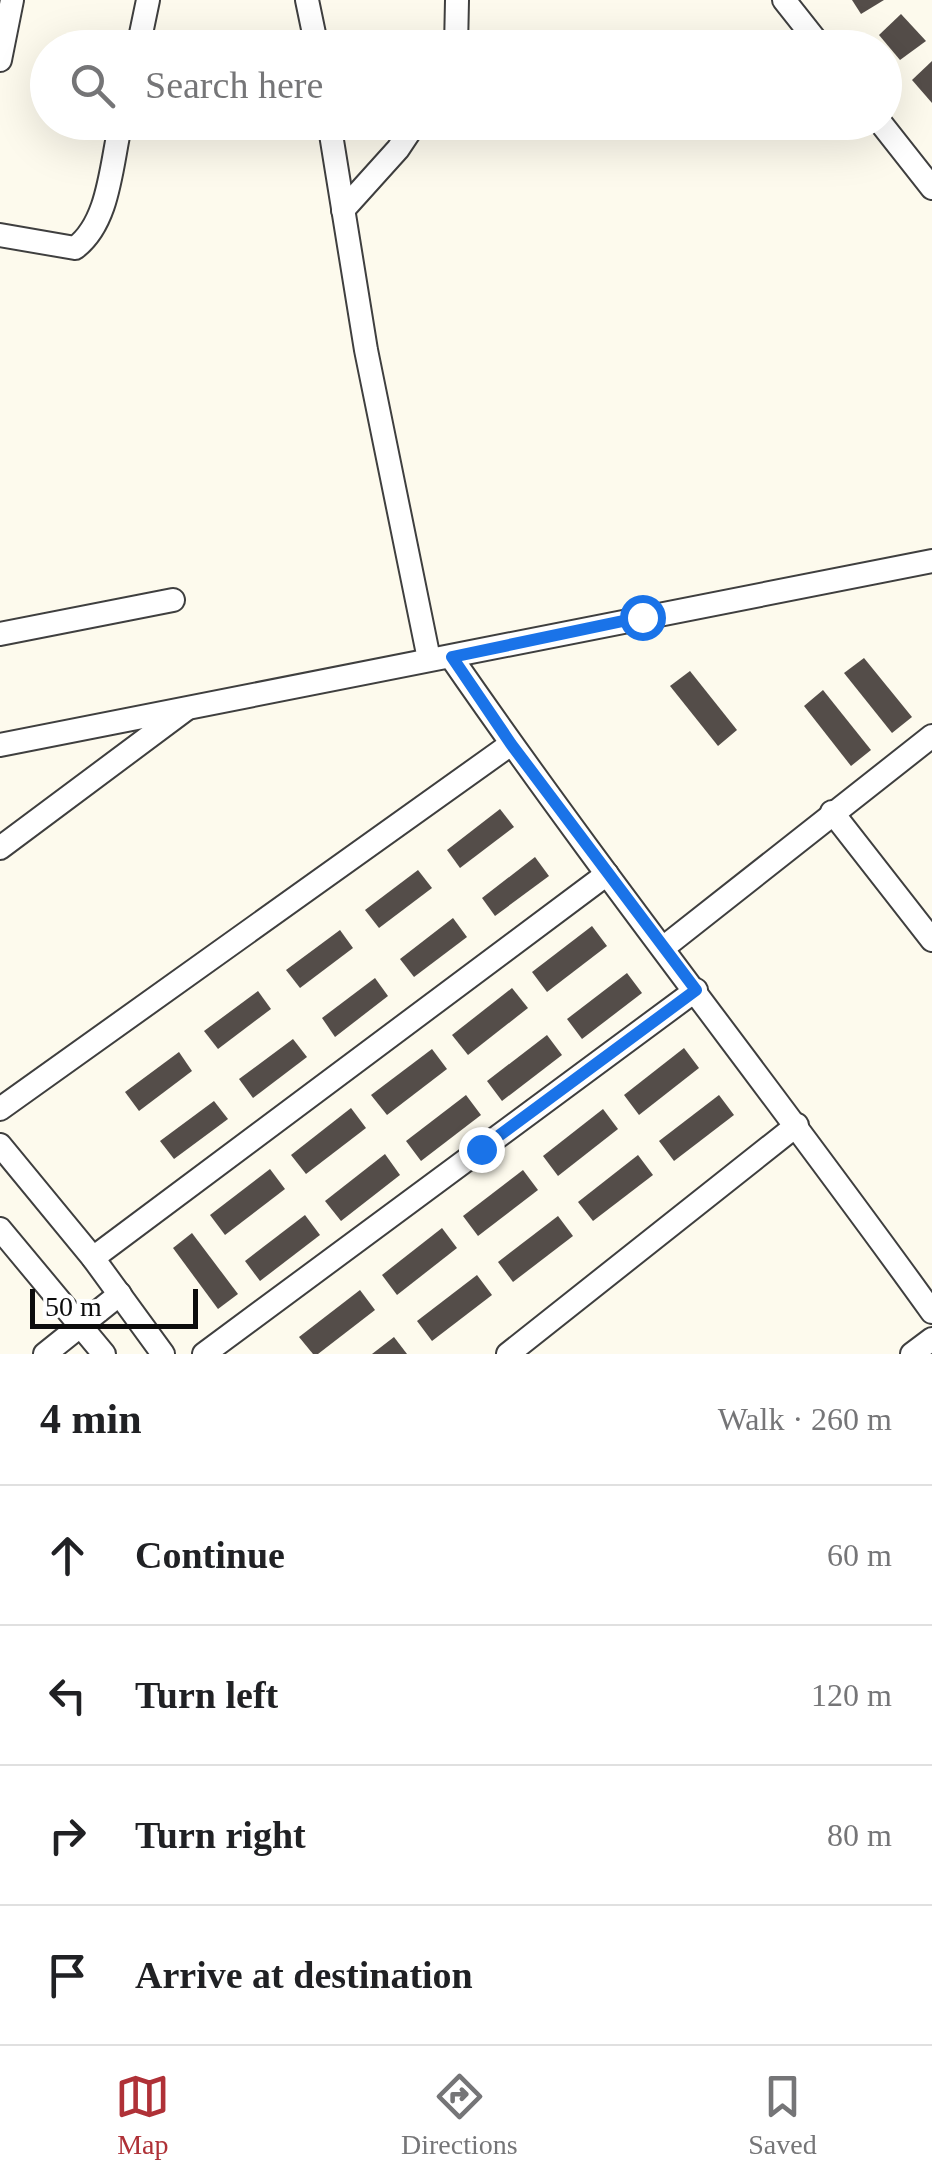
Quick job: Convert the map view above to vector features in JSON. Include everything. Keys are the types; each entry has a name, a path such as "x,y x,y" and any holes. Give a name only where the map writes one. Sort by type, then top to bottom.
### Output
{"street":[{"path":"0,60 12,0"},
{"path":"142,30 148,0"},
{"path":"307,0 313,30"},
{"path":"456,30 457,0"},
{"path":"784,0 808,30"},
{"path":"0,236 75,248 84,241 98,223 116,140"},
{"path":"332,140 366,350 440,658 511,744 932,1312"},
{"path":"342,210 404,140"},
{"path":"894,140 932,188"},
{"path":"0,745 932,561"},
{"path":"0,634 173,600"},
{"path":"0,848 192,705"},
{"path":"663,948 932,736"},
{"path":"0,1108 511,744"},
{"path":"832,812 932,940"},
{"path":"93,1258 607,874"},
{"path":"204,1354 696,990"},
{"path":"508,1354 797,1125"},
{"path":"0,1145 93,1258 163,1354"},
{"path":"0,1229 104,1354"},
{"path":"45,1354 120,1294"},
{"path":"912,1354 932,1339"}],"building":[{"path":"852,0 884,0 861,14"},
{"path":"901,14 926,41 902,59 902,30 884,30"},
{"path":"932,61 932,103 912,80"},
{"path":"864,658 912,717 892,733 844,673"},
{"path":"690,671 737,730 718,746 670,686"},
{"path":"823,690 871,750 851,766 804,706"},
{"path":"500,809 514,827 460,868 447,850"},
{"path":"535,857 549,876 495,916 482,898"},
{"path":"418,870 432,888 379,928 365,910"},
{"path":"453,918 467,937 414,977 400,959"},
{"path":"592,926 607,946 547,992 532,972"},
{"path":"340,930 353,948 300,988 286,970"},
{"path":"627,973 642,993 582,1039 567,1019"},
{"path":"375,978 388,996 335,1037 322,1018"},
{"path":"512,988 528,1008 468,1055 452,1035"},
{"path":"258,991 271,1009 218,1049 204,1031"},
{"path":"547,1035 562,1055 502,1101 487,1081"},
{"path":"293,1039 307,1057 253,1098 239,1079"},
{"path":"684,1048 699,1068 639,1115 624,1095"},
{"path":"432,1049 447,1069 387,1115 371,1095"},
{"path":"179,1052 192,1071 139,1111 125,1092"},
{"path":"466,1095 481,1115 421,1161 406,1141"},
{"path":"719,1095 734,1115 674,1161 659,1141"},
{"path":"214,1101 228,1119 174,1159 160,1141"},
{"path":"351,1108 366,1128 306,1174 291,1155"},
{"path":"603,1109 618,1129 558,1176 543,1156"},
{"path":"385,1154 400,1175 341,1221 325,1201"},
{"path":"638,1155 653,1175 593,1221 578,1202"},
{"path":"270,1169 285,1189 225,1235 210,1215"},
{"path":"523,1170 538,1190 478,1236 463,1216"},
{"path":"305,1215 320,1235 260,1281 245,1261"},
{"path":"558,1216 573,1236 513,1282 498,1262"},
{"path":"442,1228 457,1248 397,1295 382,1275"},
{"path":"192,1233 238,1294 218,1309 173,1248"},
{"path":"477,1275 492,1295 432,1341 417,1321"},
{"path":"360,1290 375,1310 313,1354 299,1337"},
{"path":"394,1337 407,1354 372,1354"}],"route":[{"path":"481,1149 696,990 511,744 452,657 642,617"}]}
